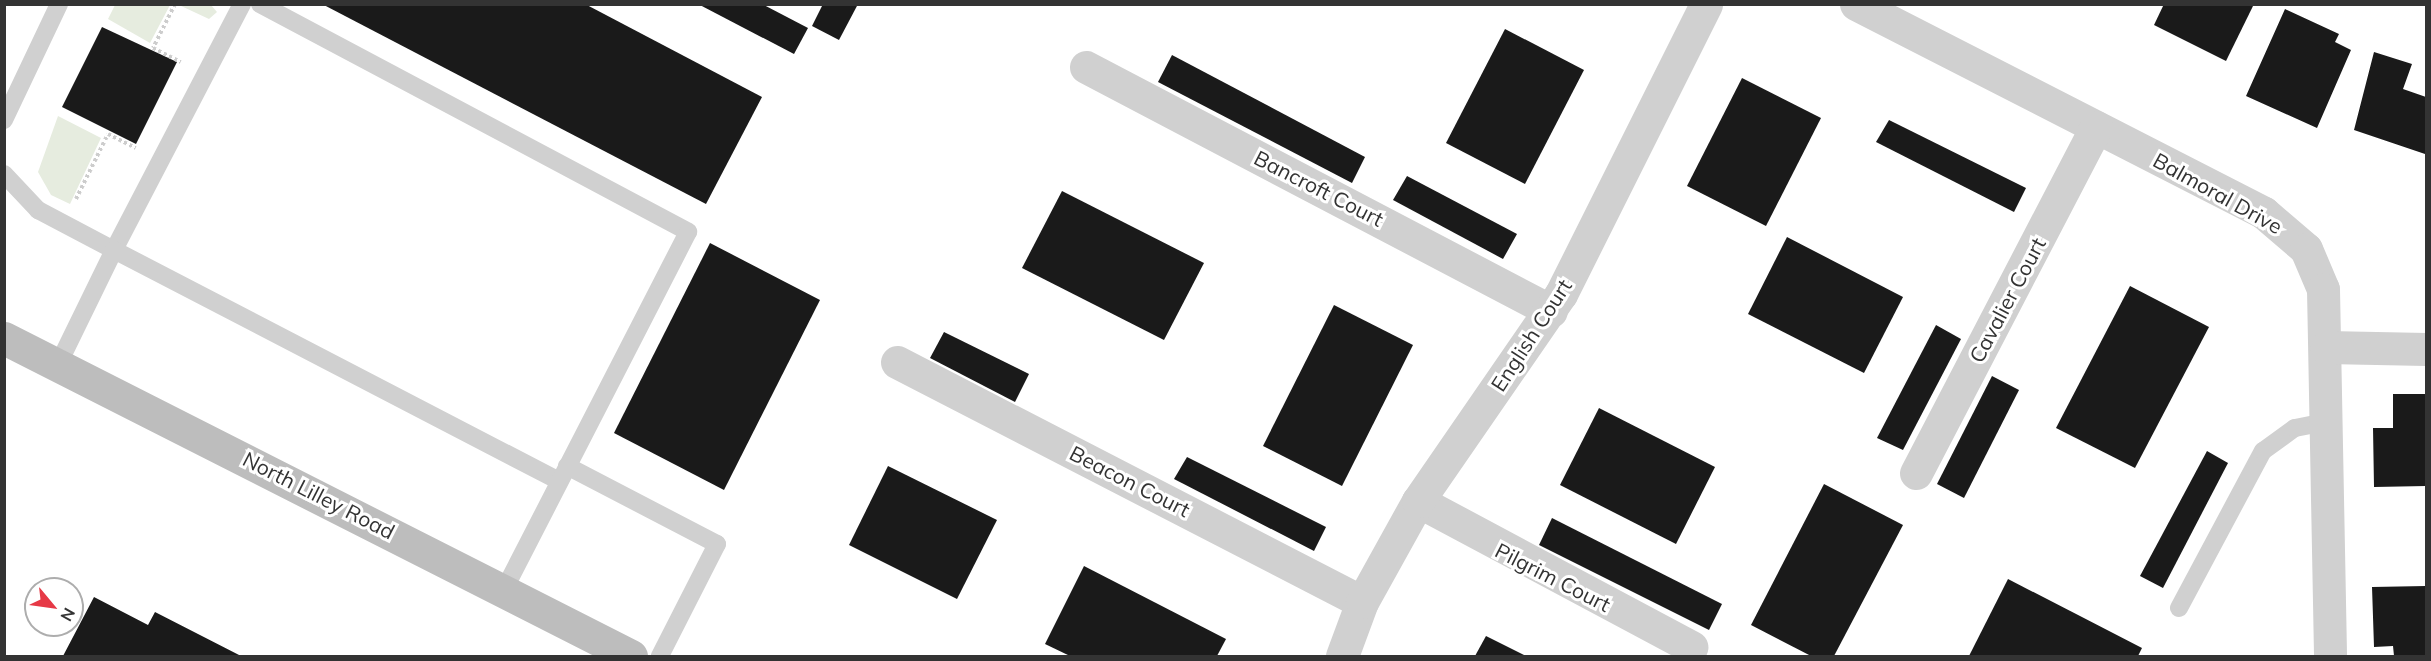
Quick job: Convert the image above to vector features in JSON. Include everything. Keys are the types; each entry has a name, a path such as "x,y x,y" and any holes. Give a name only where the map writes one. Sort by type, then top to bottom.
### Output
{"street":[{"name":"English Court","path":"1342,657 1362,602 1419,501 1551,311 1706,4"},
{"name":"Balmoral Drive","path":"1856,4 2284,226 2317,268 2326,347 2330,657"},
{"name":"Bancroft Court","path":"1086,67 1551,311"},
{"name":"Cavalier Court","path":"1916,473 2097,127"},
{"name":"North Lilley Road","path":"4,338 504,590 631,657"},
{"path":"2326,347 2427,349"},
{"name":"Beacon Court","path":"897,362 1362,602"},
{"name":"Pilgrim Court","path":"1419,501 1498,549 1690,647"}],"lane":[{"path":"4,120 59,4"},
{"path":"58,365 114,250 242,4"},
{"path":"260,4 688,232 504,590"},
{"path":"4,174 38,210 114,250 563,474 717,544 660,657"},
{"path":"2179,608 2263,451 2295,428 2327,422"}],"path":[{"path":"175,4 153,48 185,64 180,73"},
{"path":"72,207 108,134 142,150 147,141"}],"shaded area":[{"path":"115,4 170,5 150,43 108,19"},
{"path":"179,5 211,5 217,12 209,19"},
{"path":"58,116 101,138 70,204 51,195 38,172"}],"building":[{"path":"322,4 585,4 762,97 706,204"},
{"path":"698,4 762,4 808,28 794,54"},
{"path":"823,4 858,4 839,40 812,26"},
{"path":"2164,4 2254,4 2226,61 2154,25"},
{"path":"2285,9 2339,34 2335,42 2351,50 2317,128 2246,96"},
{"path":"102,27 177,62 136,144 62,107"},
{"path":"1505,29 1584,70 1525,184 1446,143"},
{"path":"2374,52 2412,64 2403,89 2426,97 2425,154 2354,130"},
{"path":"1172,55 1365,157 1352,183 1158,82"},
{"path":"1742,78 1821,118 1766,226 1687,186"},
{"path":"1889,120 2026,188 2014,212 1876,142"},
{"path":"1407,176 1517,234 1503,259 1393,200"},
{"path":"1062,191 1204,263 1164,340 1022,268"},
{"path":"1787,237 1903,297 1864,373 1748,314"},
{"path":"710,243 820,300 724,490 614,433"},
{"path":"2130,286 2209,327 2135,468 2056,428"},
{"path":"1334,305 1413,345 1342,486 1263,446"},
{"path":"1936,325 1961,339 1903,450 1877,438"},
{"path":"944,332 1029,374 1015,402 930,358"},
{"path":"1992,376 2019,390 1964,498 1937,484"},
{"path":"2393,394 2426,394 2426,486 2374,487 2373,428 2393,428"},
{"path":"1599,408 1715,467 1676,544 1560,485"},
{"path":"2207,451 2228,463 2163,588 2140,576"},
{"path":"1187,457 1326,527 1314,551 1174,479"},
{"path":"888,466 997,520 957,599 849,545"},
{"path":"1824,484 1903,525 1834,656 1811,656 1751,625"},
{"path":"1552,518 1722,604 1709,630 1539,545"},
{"path":"1084,566 1226,639 1217,656 1070,656 1045,644"},
{"path":"2008,579 2142,648 2138,656 1969,656"},
{"path":"2426,586 2426,656 2394,656 2393,646 2374,647 2372,587"},
{"path":"94,597 148,625 155,612 241,656 63,656 73,637 84,637 84,616"},
{"path":"1486,636 1526,656 1475,656"}]}
